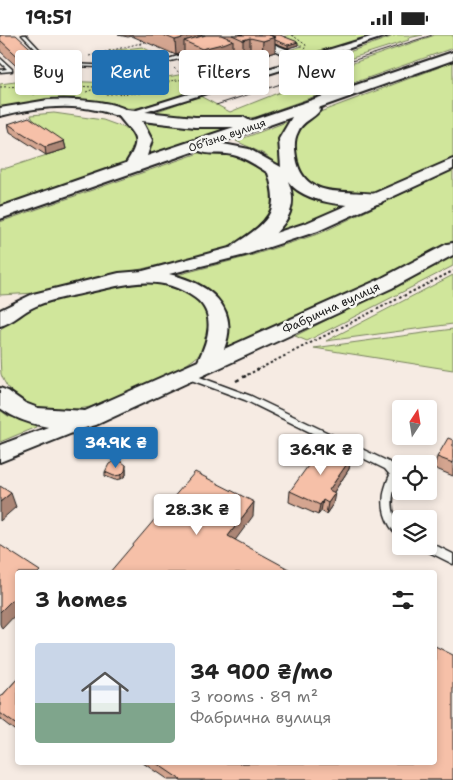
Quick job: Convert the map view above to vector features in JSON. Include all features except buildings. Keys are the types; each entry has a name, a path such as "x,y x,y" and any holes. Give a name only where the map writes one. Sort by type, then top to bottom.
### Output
{"main road":[{"name":"Обʼїзна вулиця","path":"0,213 453,56"},
{"path":"338,96 305,114 289,131 286,150 292,173 297,183 319,194 341,198 374,199"},
{"path":"0,112 32,105 63,103 99,107 126,115 195,122 231,123 257,121 294,112"},
{"path":"126,115 138,126 144,137 144,148 132,168"},
{"path":"187,149 223,147 236,149 255,157 276,171 284,204 278,217 269,229 239,251"},
{"path":"0,302 35,299 239,251 312,227 453,163"},
{"name":"Фабрична вулиця","path":"88,419 385,284 453,248"},
{"path":"139,276 181,283 210,299 218,314 219,333 207,365"},
{"path":"0,320 14,309 35,299"},
{"path":"0,396 17,409 36,416 59,419 88,419"}],"street":[{"path":"245,35 281,50"},
{"path":"340,50 385,35"},
{"path":"126,115 279,69"},
{"path":"0,454 88,419"}],"lane":[{"path":"24,35 38,50"},
{"path":"216,46 225,50"},
{"path":"0,59 10,70 0,71"},
{"path":"269,69 274,71"},
{"path":"186,375 248,397 388,466 395,474 388,495 387,511 392,525"},
{"path":"437,551 453,559"}],"path":[{"path":"140,45 141,35"},
{"path":"87,57 140,45 154,38"},
{"path":"169,64 179,73"},
{"path":"0,87 15,86"},
{"path":"222,388 453,271"}],"green space":[{"path":"290,35 379,35 330,50 289,50 302,46 281,37"},
{"path":"397,35 423,35 408,38 409,40 354,57 354,50"},
{"path":"435,35 453,35 453,48 354,83 354,63"},
{"path":"142,47 148,50 117,50"},
{"path":"453,62 453,158 371,194 323,191 311,185 299,172 292,139 295,132 312,115"},
{"path":"179,75 179,95 184,95 137,108 50,101 33,102 0,109 0,84 15,82 15,95 82,95 82,82 92,82 92,95 169,95 169,76"},
{"path":"279,92 279,95 319,95 256,117 234,120 149,114 200,96 230,112"},
{"path":"54,113 103,120 136,132 134,152 120,166 0,207 0,168 7,168 65,149 34,123 31,115"},
{"path":"286,122 289,123 280,146 284,170 264,154 236,141"},
{"path":"139,123 219,128 223,130 145,158 150,139 147,130"},
{"path":"217,152 243,158 259,167 270,180 273,188 272,215 245,240 225,250 36,293 0,295 0,222 199,153"},
{"path":"453,169 453,241 379,279 227,349 227,319 219,299 201,286 173,276 250,256 321,233"},
{"path":"290,181 350,203 304,225 263,240"},
{"path":"453,256 453,266 307,341 295,336"},
{"path":"453,275 453,324 326,341"},
{"path":"138,282 166,285 183,291 206,309 210,319 209,340 200,354 172,373 90,407 50,410 37,407 15,396 7,387 1,374 0,331 11,320 43,303 63,297"},
{"path":"453,329 453,370 314,348"},
{"path":"0,410 8,416 34,423 36,427 0,442"}],"tram line":[{"path":"216,105 432,35"}]}
